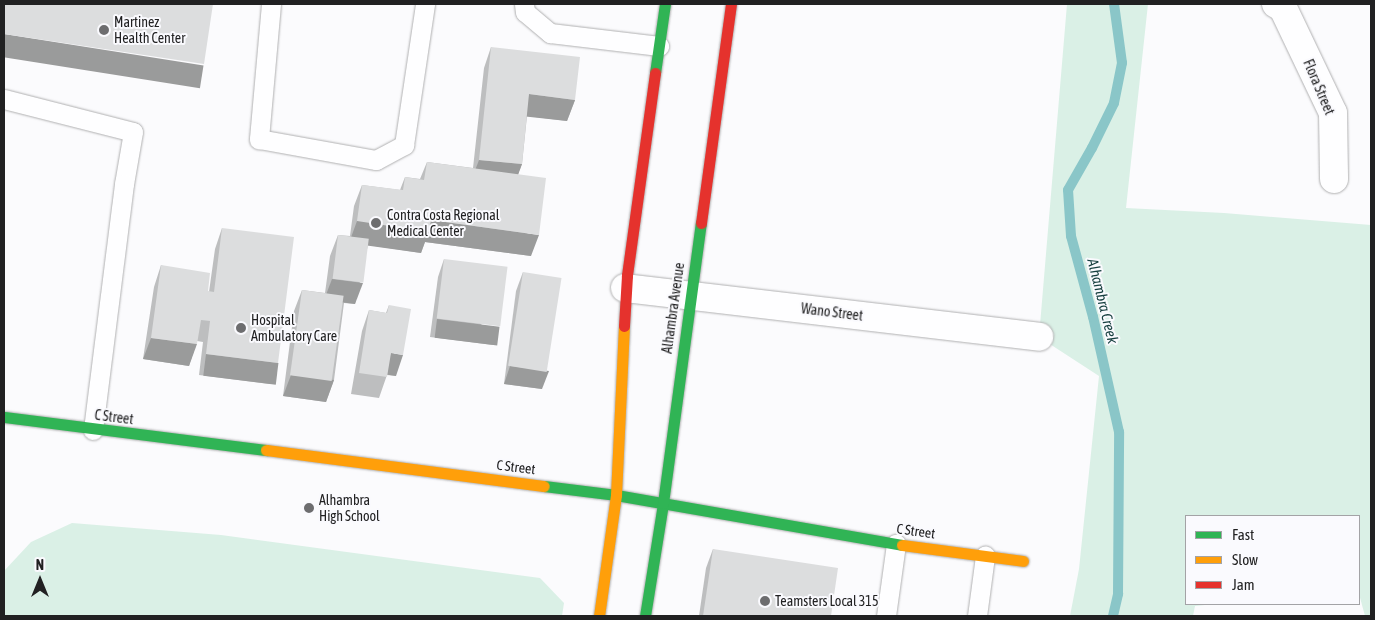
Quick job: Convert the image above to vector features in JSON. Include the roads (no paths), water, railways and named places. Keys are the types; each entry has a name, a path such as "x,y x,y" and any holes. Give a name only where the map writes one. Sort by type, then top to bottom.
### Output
{"main road":[{"path":"599,616 616,495 626,288 665,4"},
{"name":"Alhambra Avenue","path":"645,616 663,503 730,4"},
{"name":"C Street","path":"4,417 93,430 616,495 896,544 1023,561"}],"street":[{"name":"Flora Street","path":"1276,4 1283,8 1333,113 1334,179"},
{"name":"Wano Street","path":"626,288 1039,337"}],"lane":[{"path":"271,4 259,139 376,160 404,145 425,4"},
{"path":"524,4 526,12 550,33 659,46"},
{"path":"4,99 133,132 124,184 93,430"},
{"path":"886,616 896,544"},
{"path":"977,616 985,556"}],"waterway":[{"name":"Alhambra Creek","path":"1113,616 1118,594 1119,432 1093,317 1071,236 1068,190 1092,148 1114,103 1122,63 1114,4"}],"place":[{"name":"Martinez Health Center","path":"104,30"},
{"name":"Contra Costa Regional Medical Center","path":"376,223"},
{"name":"Hospital Ambulatory Care","path":"241,328"},
{"name":"Alhambra High School","path":"309,508"},
{"name":"Teamsters Local 315","path":"765,601"}]}
